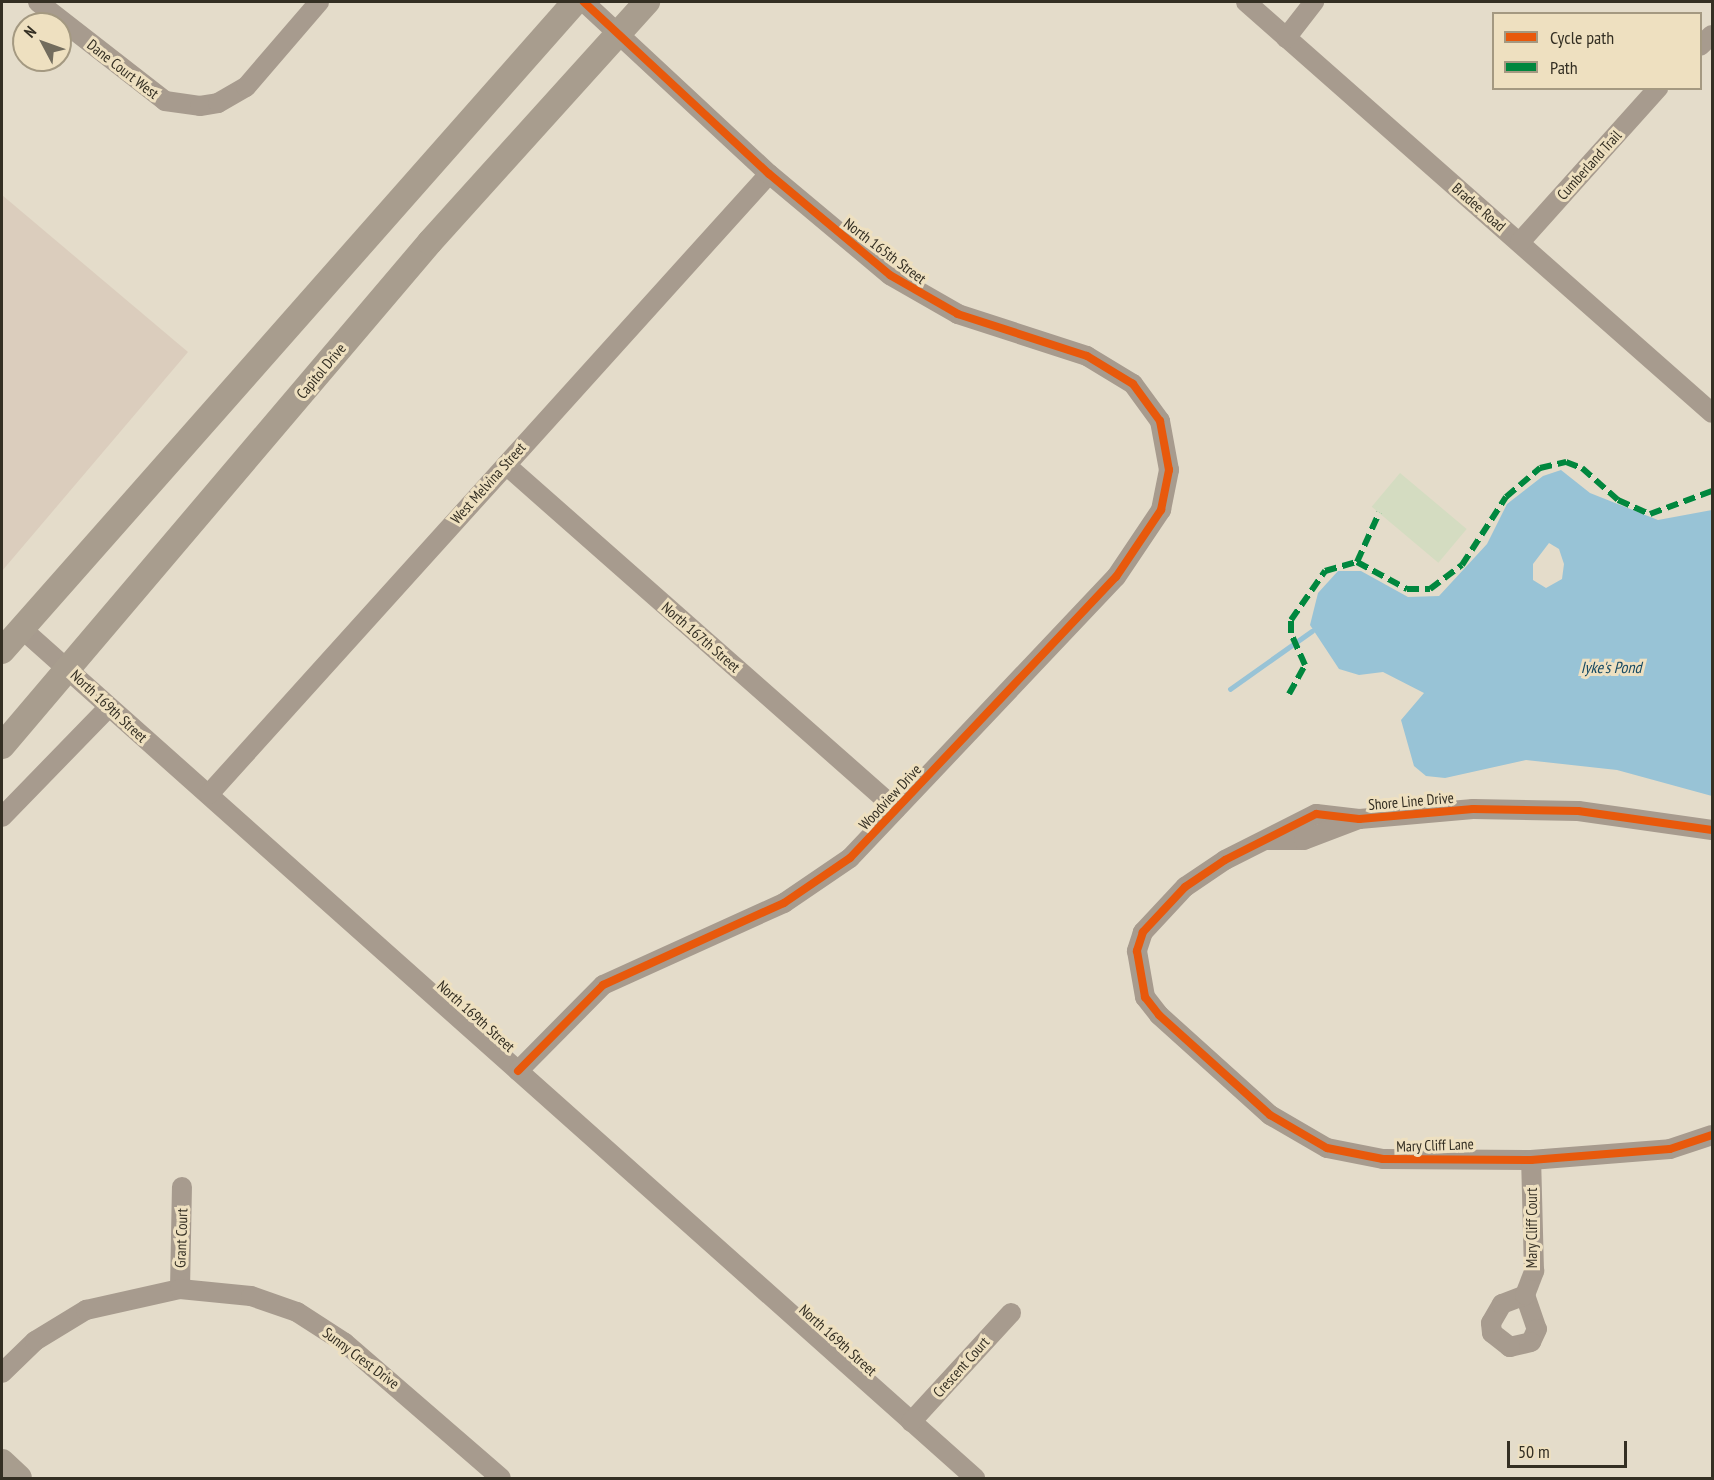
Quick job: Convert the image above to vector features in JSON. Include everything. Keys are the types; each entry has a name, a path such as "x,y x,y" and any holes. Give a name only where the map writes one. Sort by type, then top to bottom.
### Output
{"main road":[{"path":"2,651 575,2"},
{"name":"Capitol Drive","path":"2,746 423,250 646,2"},
{"path":"2,1462 20,1479"}],"street":[{"name":"Dane Court West","path":"38,2 165,101 200,106 218,103 246,87 319,2"},
{"name":"North 165th Street","path":"584,2 770,174 861,252 923,296 1114,370 1150,403 1165,435"},
{"name":"Bradee Road","path":"1246,2 1713,413"},
{"path":"1286,38 1314,2"},
{"name":"Cumberland Trail","path":"1520,242 1656,90"},
{"name":"West Melvina Street","path":"209,794 770,174"},
{"name":"Woodview Drive","path":"518,1071 603,986 809,889 849,858 1140,547 1167,488 1165,435"},
{"name":"North 167th Street","path":"506,465 896,809"},
{"name":"North 169th Street","path":"21,628 975,1479"},
{"path":"2,817 108,708"},
{"name":"Shore Line Drive","path":"1192,1045 1145,997 1137,972 1143,932 1204,873 1268,840 1304,840 1359,819 1473,809 1578,811 1713,830"},
{"name":"Mary Cliff Lane","path":"1192,1045 1270,1115 1327,1148 1383,1159 1531,1160 1670,1149 1713,1135"},
{"name":"Mary Cliff Court","path":"1525,1295 1534,1271 1531,1160"},
{"name":"Grant Court","path":"180,1289 182,1187"},
{"name":"Sunny Crest Drive","path":"2,1373 35,1341 86,1310 180,1289 251,1296 297,1312 345,1342 501,1479"},
{"name":"Crescent Court","path":"911,1422 1011,1313"}],"shaded area":[{"path":"2,195 188,352 2,571"}],"green space":[{"path":"1400,473 1467,529 1438,563 1372,507"}],"water":[{"name":"Iyke's Pond","path":"1561,470 1590,493 1658,520 1712,510 1712,796 1617,770 1526,760 1445,778 1426,776 1414,766 1401,720 1424,693 1383,672 1359,675 1339,669 1310,625 1318,593 1338,571 1361,571 1408,597 1439,596 1487,544 1507,504 1543,476","holes":["1549,543 1559,549 1564,564 1562,579 1546,588 1533,580 1533,564"]}],"waterway":[{"path":"1230,689 1312,631"}],"marked path":[{"path":"1289,694 1305,665 1291,633 1291,620 1325,571 1357,562 1407,589 1430,589 1462,565 1506,497 1540,468 1566,462 1582,468 1618,500 1650,514 1712,491"},
{"path":"1357,562 1379,513"}],"cycle path":[{"path":"518,1071 603,985 784,903 850,858 1116,577 1161,510 1169,470 1160,421 1133,384 1087,356 958,314 890,275 769,174 584,2"},
{"path":"1712,830 1578,811 1473,809 1359,819 1316,814 1225,860 1185,887 1143,932 1137,951 1145,997 1159,1015 1270,1115 1327,1148 1383,1159 1531,1160 1670,1149 1712,1135"}]}
